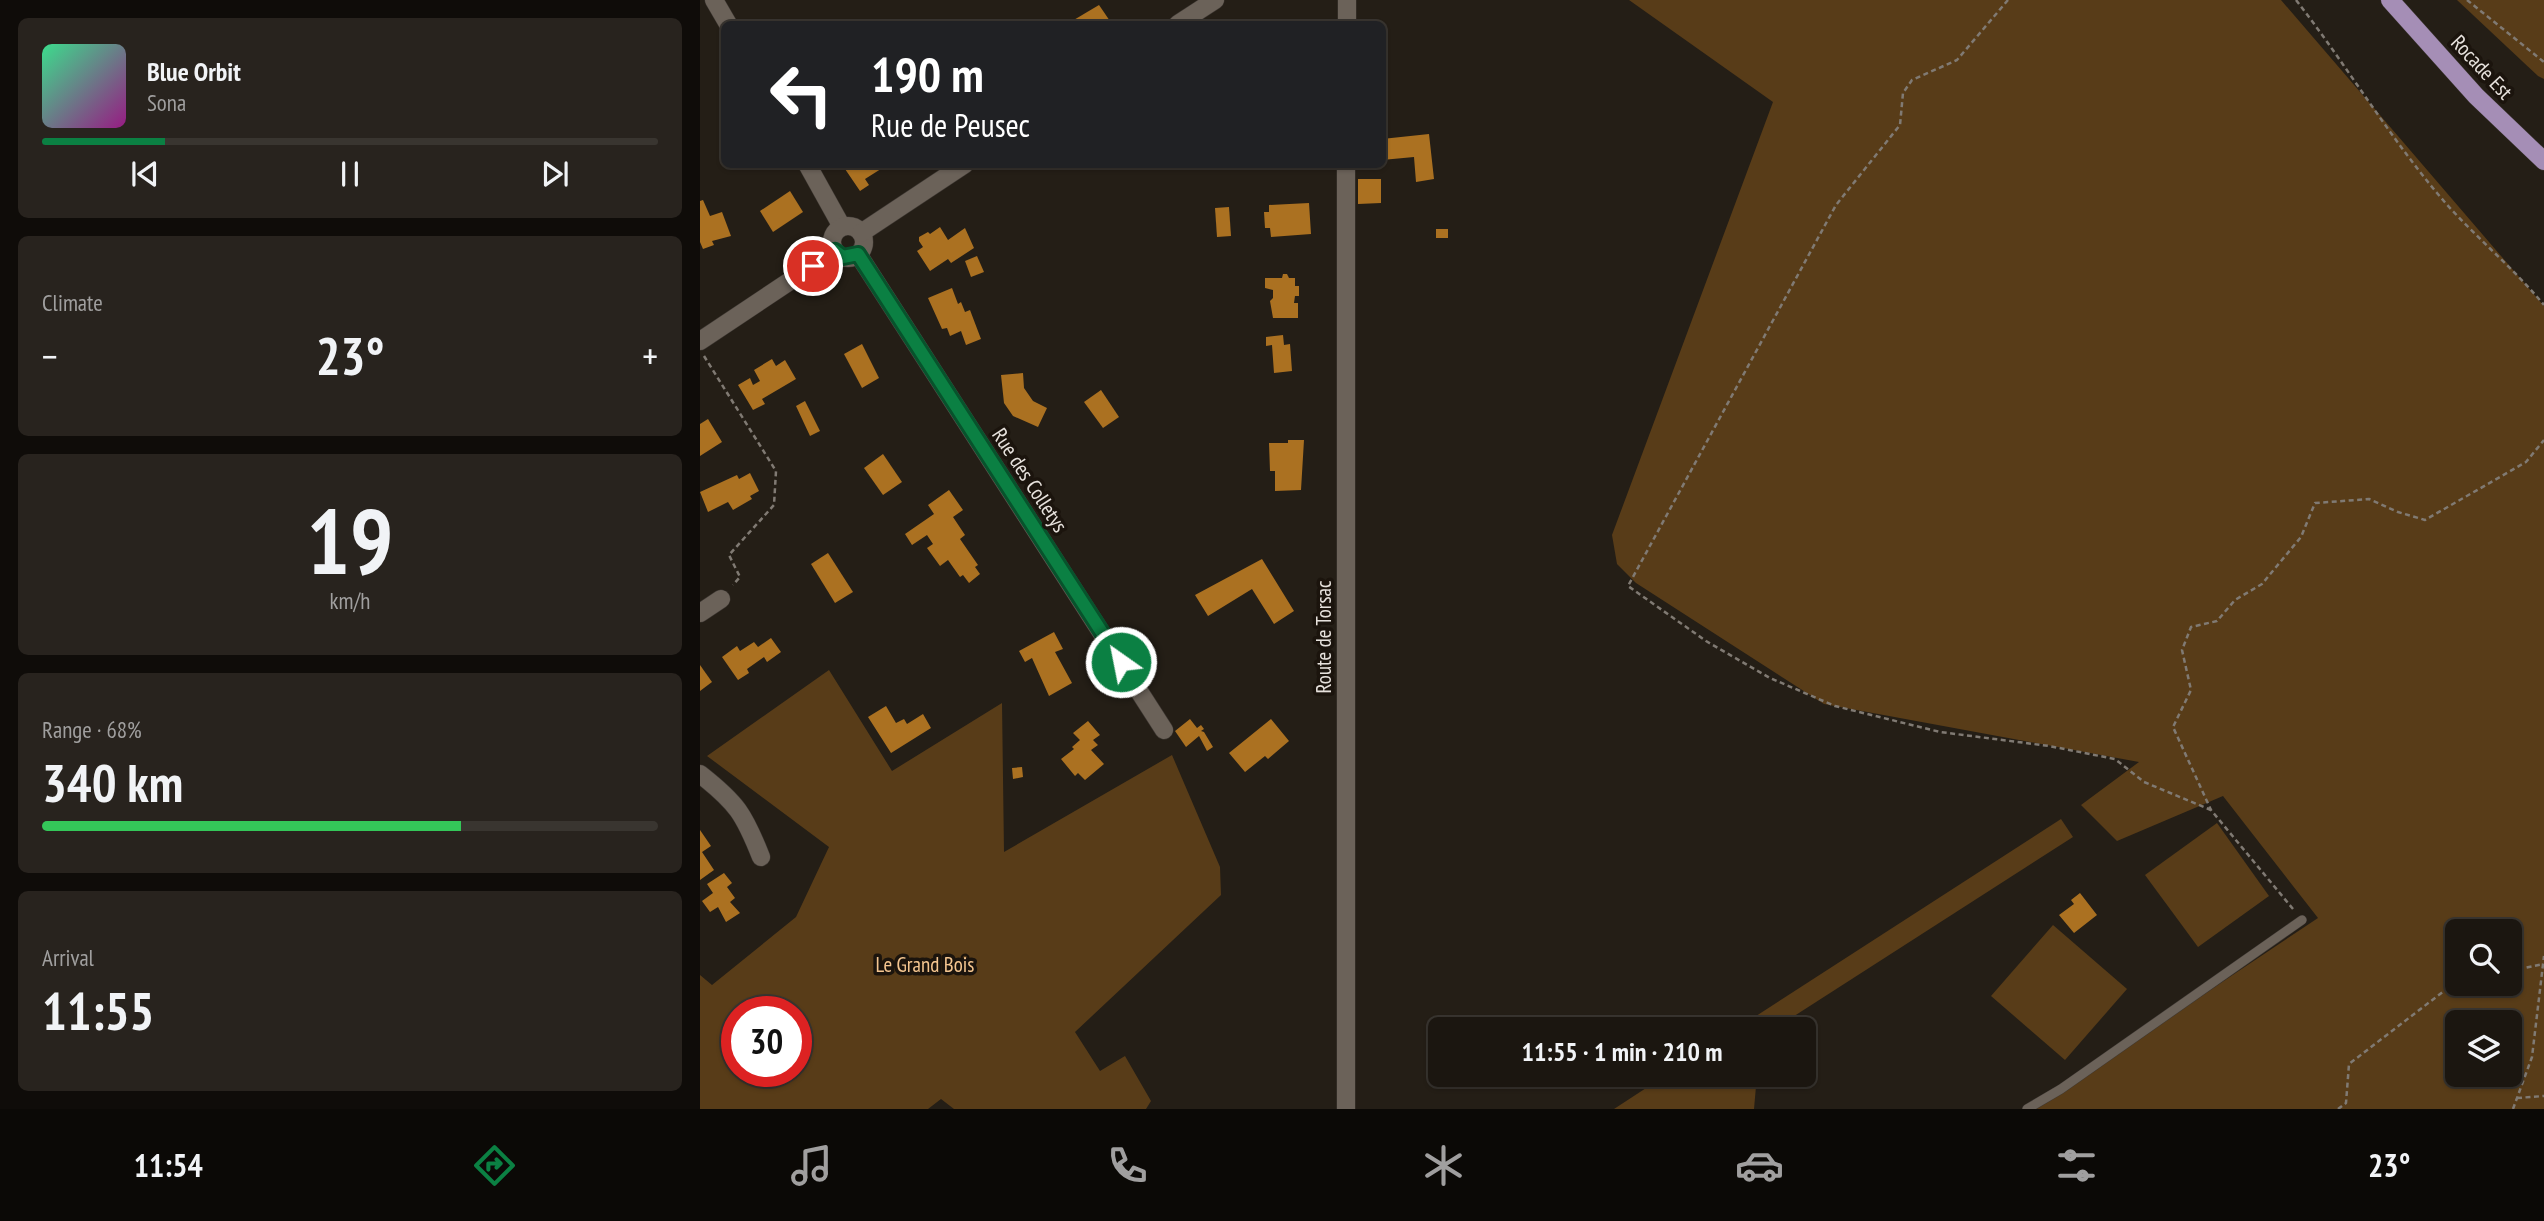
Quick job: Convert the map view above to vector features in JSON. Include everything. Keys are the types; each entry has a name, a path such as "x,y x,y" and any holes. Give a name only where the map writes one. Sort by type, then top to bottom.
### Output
{"main road":[{"name":"Rocade Est","path":"2390,0 2476,96 2544,161"}],"street":[{"path":"714,0 726,21"},
{"path":"1183,21 1215,0"},
{"path":"1347,0 1347,21"},
{"path":"809,168 842,227"},
{"path":"861,233 959,168"},
{"name":"Route de Torsac","path":"1346,168 1346,1109"},
{"path":"842,227 853,227 861,233 864,242 858,254 843,257 835,251 833,237 842,227"},
{"path":"700,341 835,251"},
{"name":"Rue des Colletys","path":"858,254 1164,730"},
{"path":"700,612 721,599"},
{"path":"700,774 724,793 746,819 761,857"}],"lane":[{"path":"2027,1109 2061,1089 2302,920"}],"path":[{"path":"2008,0 1957,60 1912,80 1903,93 1900,125 1836,205 1628,586 1706,641 1770,678 1835,706 1940,732 2049,746 2115,759 2144,782 2211,810"},
{"path":"2296,0 2392,135 2437,192 2466,226 2544,305"},
{"path":"2467,0 2544,62"},
{"path":"700,350 776,471 774,505 729,555 740,577 721,599"},
{"path":"2302,920 2211,810 2173,727 2191,690 2182,650 2191,627 2217,621 2235,600 2262,584 2301,537 2315,503 2369,499 2425,520 2526,462 2544,440"},
{"path":"2513,1109 2532,1057 2544,956"},
{"path":"2522,968 2543,964"},
{"path":"2338,1109 2346,1103 2349,1065 2445,990"},
{"path":"2517,1098 2544,1096"}],"green space":[{"path":"1629,0 2281,0 2544,306 2544,1109 2032,1109 2318,918 2223,796 2117,841 2081,805 2139,762 1824,704 1636,583 1617,564 1612,535 1773,102"},
{"path":"2457,0 2544,0 2544,79 2538,76"},
{"name":"Le Grand Bois","path":"829,670 892,771 1002,703 1004,852 1172,755 1220,867 1221,895 1075,1032 1100,1071 1125,1056 1151,1101 1146,1109 954,1109 941,1099 928,1109 700,1109 700,975 712,985 796,917 829,847 707,756"},
{"path":"2061,819 2073,837 1793,1017 1755,1017"},
{"path":"2217,823 2269,896 2198,947 2145,875"},
{"path":"2053,925 2127,989 2065,1060 1991,996"},
{"path":"1648,1087 1756,1087 1754,1109 1614,1109"}],"building":[{"path":"1099,5 1110,21 1072,21"},
{"path":"1429,134 1434,179 1416,182 1414,157 1386,160 1386,139"},
{"path":"882,168 865,179 869,185 860,191 845,169"},
{"path":"1358,179 1381,179 1381,203 1358,204"},
{"path":"790,191 803,212 773,232 760,211"},
{"path":"703,200 710,216 722,212 731,236 712,241 714,245 703,249 700,242 700,201"},
{"path":"1309,203 1311,234 1271,237 1270,228 1265,228 1264,212 1269,212 1269,205"},
{"path":"1229,207 1231,236 1217,237 1215,208"},
{"path":"940,227 948,240 965,228 974,248 951,263 948,259 930,271 917,251 923,247 919,237"},
{"path":"1436,229 1448,229 1448,238 1436,238"},
{"path":"977,256 984,272 971,277 965,261"},
{"path":"1283,274 1295,278 1295,286 1299,286 1299,296 1295,296 1294,303 1298,303 1298,318 1273,318 1270,301 1273,298 1273,290 1265,288 1265,278 1282,278"},
{"path":"952,288 958,304 961,302 965,312 970,310 981,339 966,345 961,331 950,336 947,328 942,329 928,298"},
{"path":"1283,335 1284,345 1290,344 1292,371 1274,373 1272,345 1266,346 1266,337"},
{"path":"862,344 879,378 862,388 844,354"},
{"path":"772,359 776,366 785,360 796,379 762,399 765,404 753,410 738,385 750,378 753,385 760,381 754,370"},
{"path":"1023,373 1024,388 1033,401 1047,408 1038,427 1013,416 1004,403 1001,375"},
{"path":"1101,390 1119,417 1103,428 1084,402"},
{"path":"805,401 820,431 810,436 796,406"},
{"path":"708,419 722,442 700,456 700,424"},
{"path":"1288,440 1304,440 1301,490 1275,491 1275,471 1270,471 1269,443 1288,443"},
{"path":"883,454 902,482 883,495 864,468"},
{"path":"750,473 759,491 750,496 752,499 733,510 728,502 708,512 700,492 737,475 739,479"},
{"path":"949,490 963,510 953,517 965,535 960,539 978,565 975,567 980,574 969,583 963,575 960,577 948,560 940,566 927,548 933,544 927,535 912,545 905,534 934,514 928,505"},
{"path":"828,553 853,592 835,603 811,564"},
{"path":"1262,559 1294,611 1274,624 1252,589 1208,616 1195,595"},
{"path":"1054,632 1063,649 1055,652 1072,683 1049,696 1032,658 1025,662 1019,651"},
{"path":"771,638 781,652 767,662 764,657 747,669 749,673 738,680 722,657 737,646 740,651 754,642 758,647"},
{"path":"700,665 712,682 700,691"},
{"path":"886,706 896,723 904,719 907,724 923,714 931,728 891,753 868,717"},
{"path":"1190,719 1197,728 1201,725 1204,729 1201,731 1213,747 1207,751 1199,736 1186,747 1175,731"},
{"path":"1271,719 1289,741 1268,759 1265,756 1245,772 1229,753"},
{"path":"1088,721 1100,735 1093,740 1098,745 1091,750 1104,764 1085,780 1078,773 1075,776 1061,759 1074,749 1072,747 1080,740 1073,733"},
{"path":"1022,767 1023,777 1013,779 1012,768"},
{"path":"700,830 711,846 702,852 714,870 700,880"},
{"path":"724,873 732,883 727,887 735,898 730,902 740,913 726,922 718,907 710,912 702,901 713,893 707,884"},
{"path":"2080,893 2097,915 2074,933 2059,915 2074,904 2071,900"}],"route":[{"path":"813,266 835,251 849,258 858,254 1121,662"}]}
